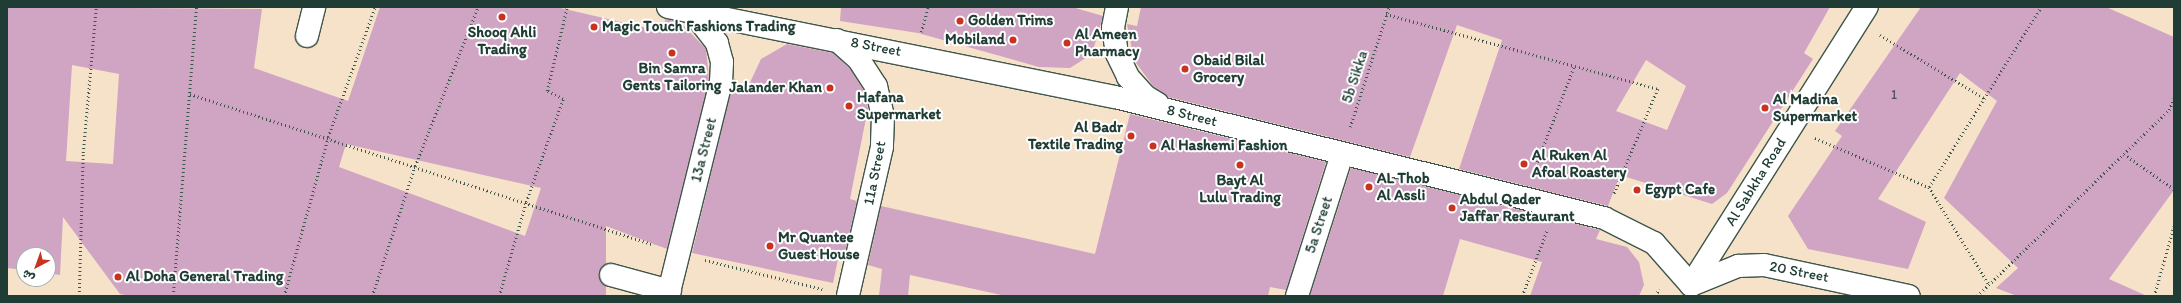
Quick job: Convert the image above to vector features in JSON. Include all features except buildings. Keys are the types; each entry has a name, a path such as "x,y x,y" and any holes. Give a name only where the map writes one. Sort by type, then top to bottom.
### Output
{"street":[{"path":"307,36 314,7"},
{"name":"8 Street","path":"668,7 837,39 1166,109 1604,218 1654,243 1674,262 1688,290"},
{"path":"1117,7 1113,28 1116,54 1128,77 1144,96 1166,109"},
{"name":"13a Street","path":"669,294 721,82 722,62 717,43 693,12"},
{"name":"Al Sabkha Road","path":"1688,290 1862,14"},
{"name":"11a Street","path":"837,39 859,60 876,86 883,116 882,146 848,296"},
{"name":"5a Street","path":"1297,296 1342,154"},
{"name":"20 Street","path":"1688,290 1738,266 1764,265 1909,296"},
{"path":"611,275 669,294"}],"path":[{"path":"79,296 82,154 96,7"},
{"path":"173,296 196,7"},
{"path":"284,296 328,137 375,7"},
{"path":"372,296 415,166 478,7"},
{"path":"499,296 526,202 563,99 547,91 567,7"},
{"name":"5b Sikka","path":"1342,154 1389,7"},
{"path":"1928,187 2042,7"},
{"path":"1386,14 1658,90 1604,218"},
{"path":"1862,14 1984,98"},
{"path":"1522,296 1550,204 1531,178 1574,66"},
{"path":"190,94 328,137 678,253 848,296"},
{"path":"1977,296 2169,110 2174,98"},
{"path":"1791,127 1928,187 1989,284"},
{"path":"2124,154 2174,189"},
{"path":"2154,296 2174,226"}],"place":[{"name":"Shooq Ahli Trading","path":"502,17"},
{"name":"Golden Trims","path":"960,21"},
{"name":"Magic Touch Fashions Trading","path":"594,27"},
{"name":"Mobiland","path":"1013,40"},
{"name":"Al Ameen Pharmacy","path":"1067,43"},
{"name":"Bin Samra Gents Tailoring","path":"672,53"},
{"name":"Obaid Bilal Grocery","path":"1185,69"},
{"name":"Jalander Khan","path":"830,88"},
{"name":"Hafana Supermarket","path":"849,106"},
{"name":"Al Madina Supermarket","path":"1765,108"},
{"name":"Al Badr Textile Trading","path":"1131,136"},
{"name":"Al Hashemi Fashion","path":"1153,146"},
{"name":"Al Ruken Al Afoal Roastery","path":"1524,164"},
{"name":"Bayt Al Lulu Trading","path":"1240,165"},
{"name":"AL Thob Al Assli","path":"1369,187"},
{"name":"Egypt Cafe","path":"1637,190"},
{"name":"Abdul Qader Jaffar Restaurant","path":"1452,208"},
{"name":"Mr Quantee Guest House","path":"770,246"},
{"name":"Al Doha General Trading","path":"118,277"}]}
